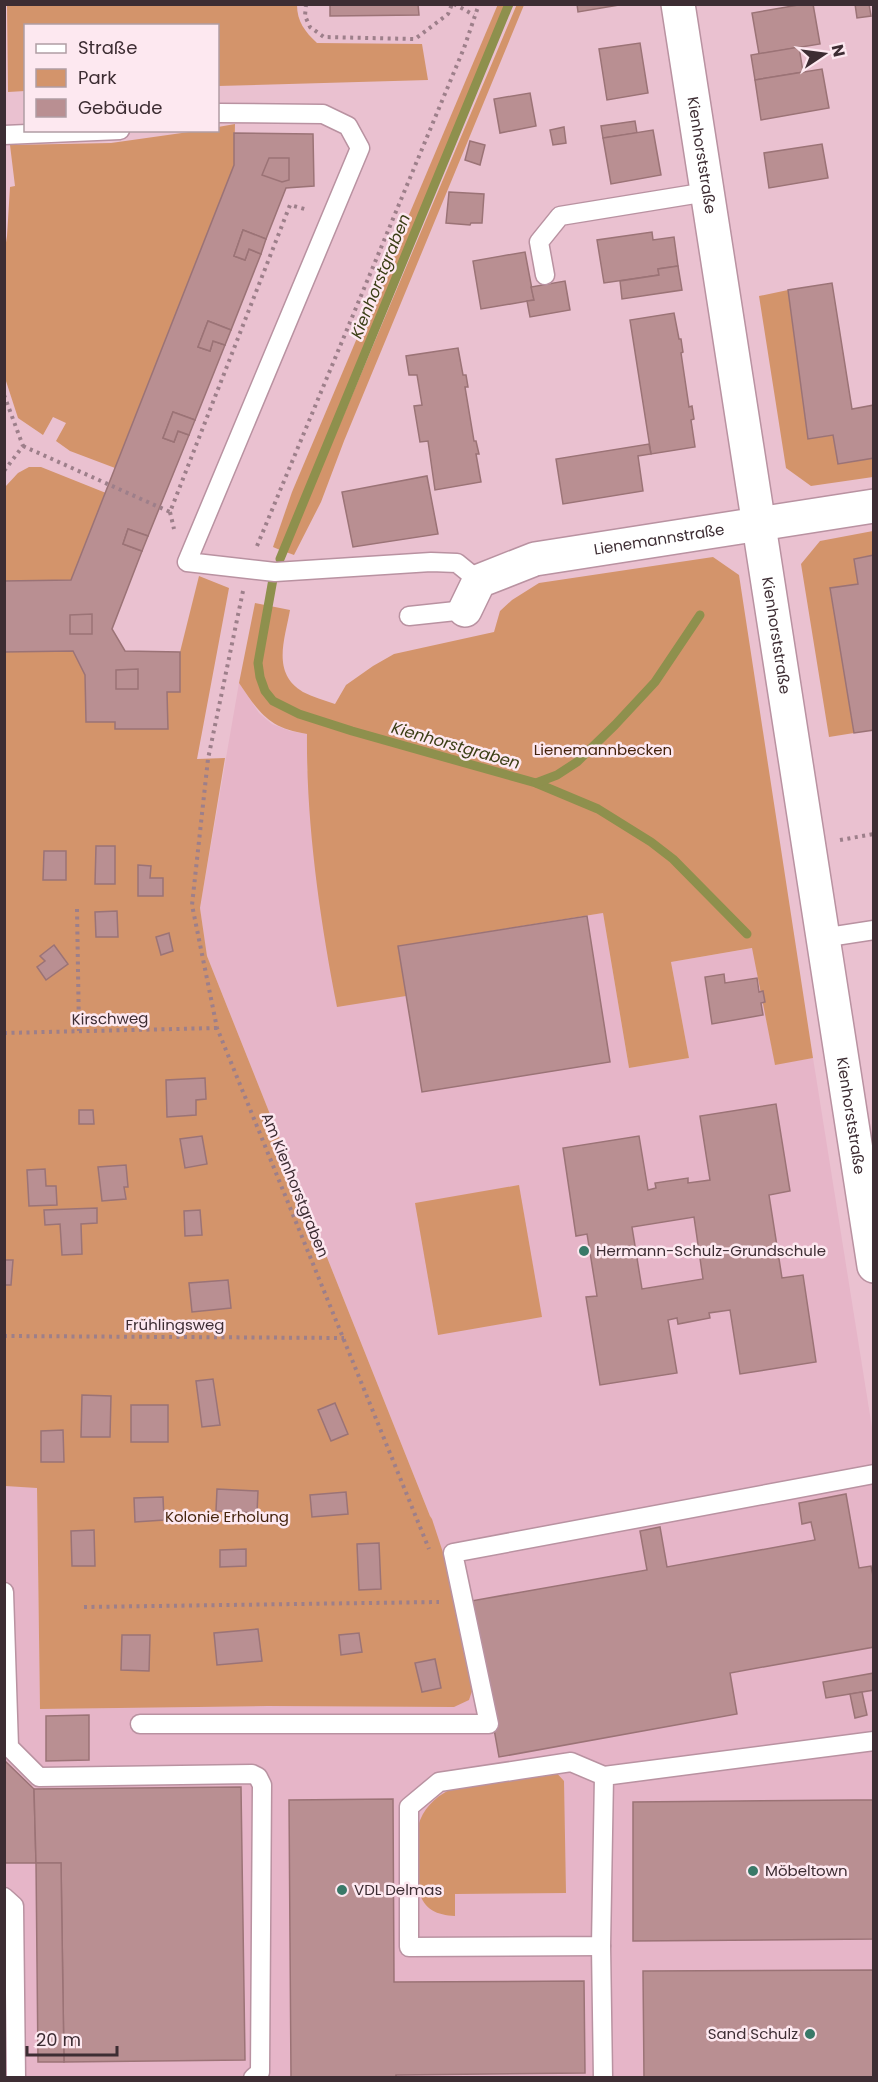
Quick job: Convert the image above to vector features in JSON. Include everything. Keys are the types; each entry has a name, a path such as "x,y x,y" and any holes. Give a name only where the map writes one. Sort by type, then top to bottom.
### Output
{"street":[{"name":"Kienhorststraße","path":"678,4 873,1266"},
{"name":"Lienemannstraße","path":"479,581 535,559 873,506"},
{"path":"465,610 479,581"}],"lane":[{"path":"219,113 323,114 348,126 360,148 187,562 275,572 431,562 457,563 479,581"},
{"path":"4,135 74,132"},
{"path":"545,275 539,242 560,216 706,192"},
{"path":"409,615 465,610"},
{"path":"822,938 873,930"},
{"path":"140,1724 489,1724 453,1553 873,1474"},
{"path":"4,1592 9,1747 39,1777 252,1774 258,1777 262,1785 260,2072 253,2078"},
{"path":"601,1946 409,1947 410,1807 439,1782 571,1762 604,1776 873,1741"},
{"path":"603,2078 601,1946 604,1776"},
{"path":"4,1897 14,1906 16,2078"}],"path":[{"path":"306,4 305,16 310,27 324,37 415,39 448,14 453,4 474,15"},
{"name":"Am Kienhorstgraben","path":"431,1553 217,1028 192,905 208,759 248,569 464,48 479,4"},
{"path":"4,395 23,446 170,512 290,205 332,218"},
{"path":"4,471 23,446"},
{"path":"836,841 873,834"},
{"path":"77,909 79,1031"},
{"name":"Kirschweg","path":"4,1033 217,1028"},
{"name":"Frühlingsweg","path":"4,1336 344,1338"},
{"path":"84,1607 438,1603 445,1595"}],"shaded area":[{"path":"239,683 259,713 272,724 307,734 307,770 398,946 603,913 629,1068 689,1058 671,962 753,948 775,1064 813,1058 873,1434 873,2077 5,2078 5,1486 37,1487 40,1709 267,1706 454,1707 432,1519 207,956 200,908"}],"green space":[{"path":"498,4 505,5 280,550 273,547 292,492"},
{"path":"517,4 524,5 321,502 294,555 286,552"},
{"path":"7,5 297,5 302,26 317,43 422,44 428,80 219,86 219,24 24,24 24,91 8,92"},
{"path":"235,124 234,165 115,468 70,451 56,441 66,423 53,417 43,435 18,418 5,378 5,249 10,187 15,186 10,145 111,143 189,132 219,132 219,127"},
{"path":"788,290 808,438 833,435 873,458 873,477 811,486 786,468 759,296"},
{"path":"29,467 41,467 106,493 71,580 5,581 5,487 18,473"},
{"path":"873,531 873,555 854,559 858,584 831,588 854,733 829,737 801,564 820,541"},
{"name":"Lienemannbecken","path":"713,557 739,575 813,1058 775,1065 752,948 671,962 689,1058 629,1068 603,913 399,946 406,996 337,1007 315,871 307,768 307,734 283,728 267,718 239,683 255,603 290,610 283,644 287,675 303,692 335,704 346,685 394,654 494,632 500,611 512,600 539,583"},
{"name":"Kolonie Erholung","path":"199,576 229,588 197,759 225,758 200,908 207,956 432,1519 451,1577 474,1685 469,1700 454,1707 267,1706 40,1709 37,1488 5,1486 5,652 73,651 85,675 86,722 115,722 115,729 167,729 167,692 180,692 180,652"},
{"path":"519,1185 542,1317 438,1335 415,1203"},
{"path":"553,1769 564,1781 566,1893 455,1894 455,1916 437,1913 428,1907 419,1891 418,1826 430,1805 449,1790"}],"building":[{"path":"330,4 418,4 419,15 330,16"},
{"path":"577,4 625,4 578,12"},
{"path":"813,4 820,44 759,54 752,13"},
{"path":"855,4 869,4 871,16 857,18"},
{"path":"640,43 648,93 607,100 599,49"},
{"path":"799,47 803,72 755,80 751,55"},
{"path":"822,69 829,108 761,120 755,80"},
{"path":"530,93 536,126 500,133 494,99"},
{"path":"635,121 637,133 603,138 601,126"},
{"path":"564,127 566,143 553,145 550,130"},
{"path":"653,130 661,175 611,184 603,138"},
{"path":"234,133 313,134 314,186 286,188 266,239 243,230 234,256 245,260 249,249 261,254 231,330 208,321 198,347 210,351 213,341 225,345 195,420 173,412 163,438 174,442 178,431 189,435 148,536 128,529 123,544 142,551 112,629 125,651 180,652 180,692 167,692 168,729 115,729 115,722 86,722 85,675 73,651 4,652 4,581 71,580 234,165"},
{"path":"470,141 485,145 480,165 465,160"},
{"path":"822,144 828,178 769,188 764,153"},
{"path":"269,158 289,158 289,180 282,182 262,175"},
{"path":"449,192 484,194 482,223 471,223 470,225 446,223"},
{"path":"243,230 266,239 261,254 249,249 245,260 234,256"},
{"path":"652,232 653,240 674,237 678,266 658,269 659,275 604,283 597,240"},
{"path":"525,252 534,300 481,309 473,261"},
{"path":"678,266 682,290 622,299 620,281 659,275 658,269"},
{"path":"565,281 570,310 530,317 527,301 534,300 531,287"},
{"path":"832,283 852,409 874,405 874,458 838,464 833,435 808,439 788,290"},
{"path":"674,313 679,339 681,339 689,407 692,406 694,419 691,420 695,447 651,454 630,320"},
{"path":"208,321 231,330 225,345 213,341 210,351 198,347"},
{"path":"458,348 463,375 466,375 468,387 465,387 474,441 476,441 479,454 476,454 481,482 435,490 428,441 420,442 414,406 422,405 417,375 409,375 406,356"},
{"path":"173,412 195,420 189,435 178,431 174,442 163,438"},
{"path":"649,444 651,454 638,456 643,491 563,504 556,459"},
{"path":"427,476 438,534 353,547 342,492"},
{"path":"128,529 148,536 142,551 123,544"},
{"path":"874,555 874,730 854,733 830,588 858,584 854,559"},
{"path":"92,614 92,634 70,634 70,615"},
{"path":"138,669 138,689 116,689 116,670"},
{"path":"96,846 115,846 115,884 95,884"},
{"path":"44,851 66,851 66,880 43,880"},
{"path":"138,865 151,866 150,878 163,878 163,896 138,896"},
{"path":"117,911 118,937 96,937 95,912"},
{"path":"587,916 610,1062 422,1092 398,946"},
{"path":"169,933 173,951 161,955 156,937"},
{"path":"54,945 68,964 46,980 37,967 45,961 40,956"},
{"path":"724,974 725,983 757,978 759,992 763,991 765,1002 761,1003 763,1015 712,1024 705,977"},
{"path":"205,1078 206,1099 196,1100 196,1115 167,1117 166,1080"},
{"path":"776,1104 790,1191 769,1195 782,1278 803,1275 816,1362 740,1374 730,1310 709,1313 710,1318 678,1324 677,1318 668,1320 677,1373 600,1385 586,1297 597,1296 587,1234 576,1236 563,1148 639,1136 648,1190 656,1188 655,1183 688,1178 688,1183 710,1180 700,1116","holes":["694,1217 703,1279 642,1289 632,1227"]},
{"path":"79,1110 93,1110 94,1124 79,1124"},
{"path":"202,1136 207,1164 185,1168 180,1139"},
{"path":"126,1165 128,1187 124,1187 126,1199 102,1201 98,1167"},
{"path":"45,1169 46,1186 56,1186 57,1205 29,1206 27,1170"},
{"path":"97,1208 97,1223 81,1224 82,1254 62,1255 60,1224 45,1225 44,1210"},
{"path":"200,1210 202,1235 185,1236 184,1211"},
{"path":"4,1260 13,1260 11,1285 4,1285"},
{"path":"228,1280 231,1308 192,1312 189,1283"},
{"path":"213,1379 220,1425 202,1427 196,1381"},
{"path":"82,1395 111,1396 110,1437 81,1437"},
{"path":"335,1403 348,1434 331,1441 318,1410"},
{"path":"131,1405 168,1405 168,1442 131,1442"},
{"path":"63,1430 64,1462 41,1462 41,1431"},
{"path":"217,1489 258,1491 257,1513 216,1511"},
{"path":"346,1492 348,1514 312,1517 310,1495"},
{"path":"846,1494 859,1568 871,1566 874,1581 874,1647 730,1673 737,1714 499,1757 471,1601 647,1570 640,1531 660,1527 667,1567 815,1540 811,1522 802,1524 799,1503"},
{"path":"163,1497 164,1520 135,1522 134,1498"},
{"path":"94,1530 95,1566 72,1566 71,1531"},
{"path":"379,1543 381,1589 359,1590 357,1544"},
{"path":"246,1549 246,1566 220,1567 220,1550"},
{"path":"258,1629 262,1661 217,1665 214,1633"},
{"path":"359,1633 362,1652 341,1655 339,1635"},
{"path":"122,1635 150,1635 149,1671 121,1670"},
{"path":"435,1659 441,1688 422,1692 415,1663"},
{"path":"874,1673 874,1690 826,1698 823,1682"},
{"path":"862,1692 867,1715 855,1718 850,1694"},
{"path":"89,1715 89,1760 46,1761 46,1716"},
{"path":"4,1760 34,1789 36,1863 4,1863"},
{"path":"241,1787 245,2060 64,2062 61,1863 36,1863 34,1789"},
{"name":"VDL Delmas","path":"393,1799 394,1982 584,1981 585,2073 291,2078 289,1800"},
{"name":"Möbeltown","path":"874,1800 874,1939 633,1941 633,1802"},
{"path":"36,1863 61,1863 64,2062 38,2062"},
{"path":"874,1970 874,2078 644,2078 643,1971"}],"waterway":[{"name":"Kienhorstgraben","path":"280,559 509,4"},
{"name":"Kienhorstgraben","path":"273,579 258,663 265,691 273,701 299,714 352,731 536,783 598,809 651,842 673,859 747,934"},
{"path":"536,783 557,775 577,762 615,725 655,682 700,615"}],"place":[{"name":"Hermann-Schulz-Grundschule","path":"584,1251"},
{"name":"Möbeltown","path":"753,1871"},
{"name":"VDL Delmas","path":"342,1890"},
{"name":"Sand Schulz","path":"810,2034"}]}
